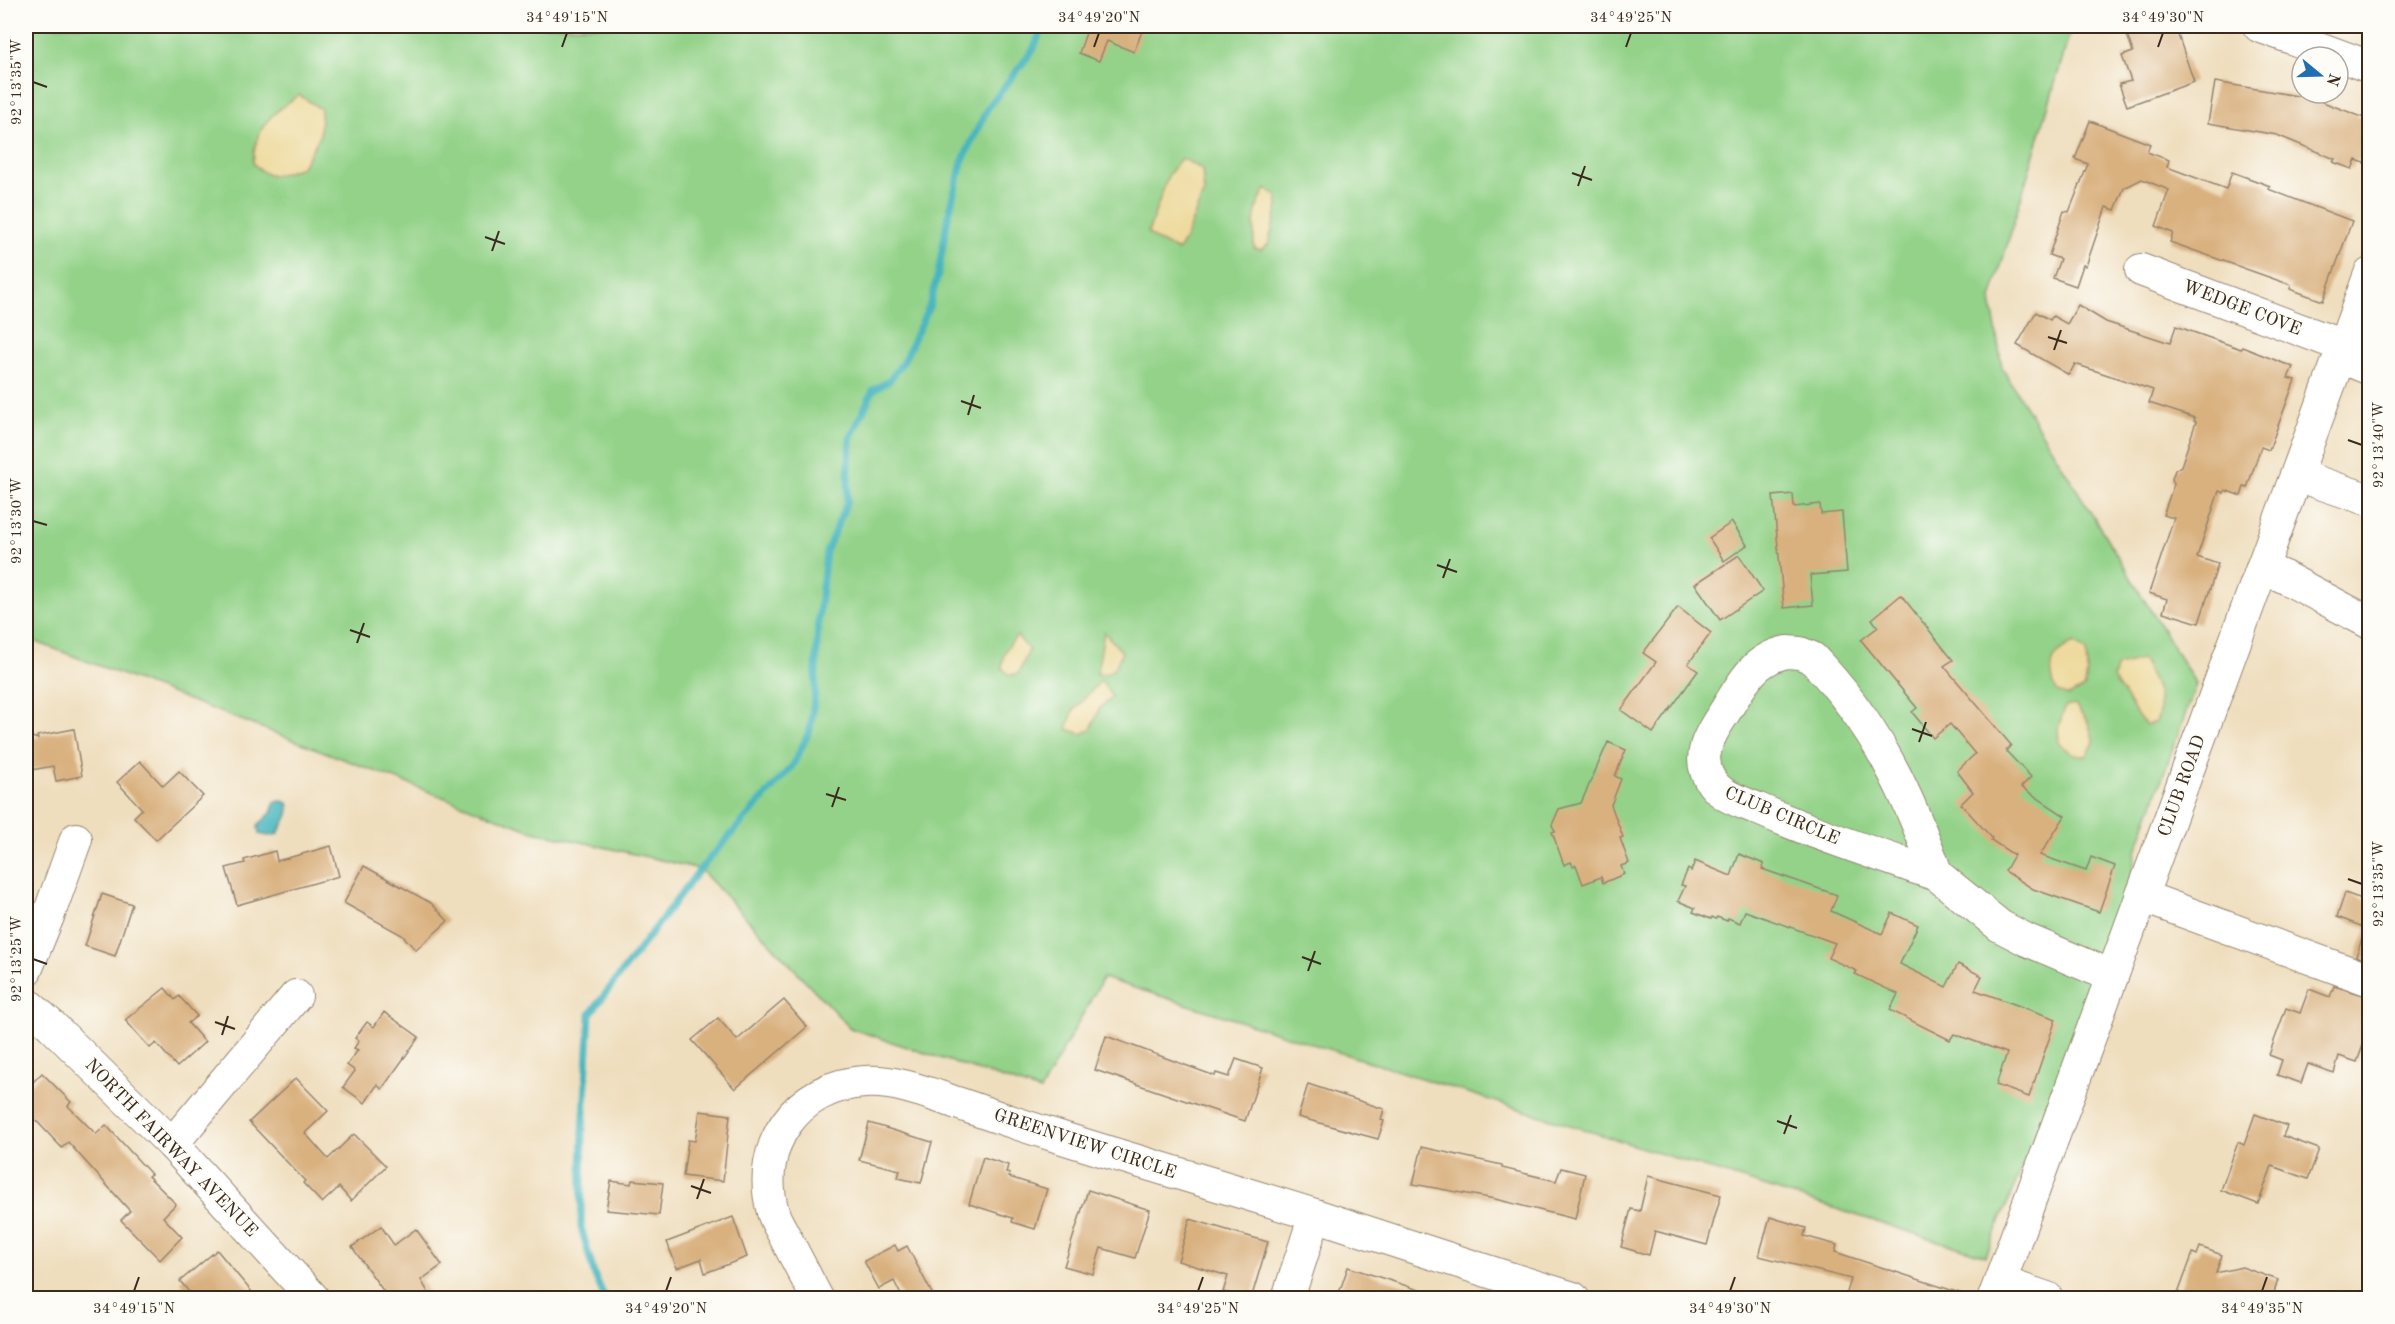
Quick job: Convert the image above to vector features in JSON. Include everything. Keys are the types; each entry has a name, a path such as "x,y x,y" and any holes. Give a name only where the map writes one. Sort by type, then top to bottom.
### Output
{"street":[{"path":"2259,26 2370,67"},
{"name":"WEDGE COVE","path":"2140,270 2341,351 2370,369"},
{"name":"CLUB ROAD","path":"1997,1290 2370,274"},
{"path":"2296,475 2370,500"},
{"path":"2262,568 2284,577 2370,623"},
{"name":"CLUB CIRCLE","path":"1937,875 1915,817 1882,749 1866,723 1827,674 1812,658 1800,653 1773,654 1761,661 1751,671 1708,737 1704,751 1705,765 1712,782 1721,792 1848,845 1937,875 2000,926 2112,976"},
{"path":"26,970 50,914 76,839"},
{"path":"2142,896 2370,980"},
{"path":"172,1144 296,996"},
{"name":"NORTH FAIRWAY AVENUE","path":"26,1003 172,1144 313,1299"},
{"name":"GREENVIEW CIRCLE","path":"818,1299 773,1214 768,1190 769,1166 783,1127 799,1107 819,1094 841,1085 865,1082 894,1084 1315,1215 1573,1299"},
{"path":"1288,1299 1315,1215"},
{"path":"1997,1290 2047,1299"}],"green space":[{"path":"26,26 2072,26 1991,299 2002,368 2196,684 2137,848 2112,976 2051,1142 2026,1157 1986,1256 1103,978 1040,1091 850,1028 700,869 529,830 26,638"}],"sand":[{"path":"299,95 321,109 320,136 302,167 270,175 253,163 257,140 261,130 272,116"},
{"path":"1181,158 1202,169 1204,192 1178,251 1156,240 1148,233 1168,176"},
{"path":"1266,189 1277,196 1278,206 1268,245 1260,250 1254,248 1255,217 1258,203"},
{"path":"1104,632 1122,652 1111,671 1097,674"},
{"path":"1017,636 1029,650 1018,674 1009,675 1002,668 1003,658"},
{"path":"2074,643 2086,651 2087,671 2085,687 2069,696 2057,692 2051,670 2052,663 2059,652"},
{"path":"2142,660 2159,698 2159,714 2156,722 2146,725 2113,678 2117,666"},
{"path":"1101,680 1112,697 1100,708 1091,729 1082,734 1067,729 1073,711"},
{"path":"2075,705 2088,722 2094,742 2087,756 2073,754 2059,743 2058,728 2065,707"}],"water":[{"path":"275,802 288,803 289,812 278,834 269,836 259,834 258,825 271,813"}],"building":[{"path":"1070,26 1144,26 1134,52 1107,41 1099,61 1079,53 1086,33"},
{"path":"2124,26 2175,26 2194,82 2127,106 2119,84 2131,81 2122,56 2133,52"},
{"path":"2215,82 2290,95 2290,105 2331,105 2370,120 2370,165 2356,160 2352,169 2333,162 2335,159 2277,135 2208,123"},
{"path":"2090,121 2150,144 2147,152 2169,160 2167,167 2226,189 2232,172 2270,186 2268,189 2352,221 2323,301 2290,289 2291,285 2170,242 2173,233 2156,226 2169,190 2142,179 2124,188 2115,210 2106,207 2086,266 2083,265 2076,286 2053,278 2060,259 2049,255 2064,211 2069,212 2088,164 2075,159"},
{"path":"2078,305 2106,322 2170,343 2176,326 2241,349 2242,347 2293,367 2288,378 2295,380 2269,450 2261,447 2247,488 2244,487 2241,496 2225,490 2224,493 2219,491 2197,557 2218,564 2199,623 2163,612 2167,599 2149,593 2174,518 2163,515 2174,484 2172,479 2175,470 2181,466 2196,422 2195,418 2149,403 2153,390 2075,364 2069,375 2017,345 2036,312 2050,320 2053,316 2067,324"},
{"path":"1793,494 1794,507 1820,504 1821,514 1842,512 1847,572 1810,575 1813,605 1784,608 1773,496"},
{"path":"1732,522 1747,545 1724,561 1709,538"},
{"path":"1739,555 1763,591 1720,620 1695,584"},
{"path":"1901,595 1953,660 1944,666 2011,745 2006,751 2031,777 2021,787 2065,816 2040,855 2086,871 2091,857 2115,866 2099,912 2033,889 2005,871 2014,855 1991,840 1992,838 1961,804 1973,792 1957,771 1975,754 1950,724 1933,738 1912,712 1917,708 1861,640 1878,627 1872,619"},
{"path":"1678,607 1711,633 1688,664 1698,671 1653,733 1621,710 1656,662 1643,653"},
{"path":"74,729 82,776 56,781 53,766 26,771 26,735 38,739 37,736"},
{"path":"1608,742 1626,750 1615,776 1621,779 1611,805 1623,837 1620,838 1629,863 1621,866 1624,874 1603,883 1601,877 1583,884 1576,865 1573,866 1571,862 1564,865 1552,832 1555,831 1552,825 1559,809 1581,803"},
{"path":"140,761 163,786 179,771 203,796 156,840 134,817 142,809 117,782"},
{"path":"331,846 339,876 237,905 226,868 275,851 277,861"},
{"path":"1739,854 1764,864 1762,869 1837,895 1831,911 1882,934 1892,913 1918,925 1900,964 1946,987 1958,964 1982,976 1975,990 2056,1019 2029,1097 1996,1085 2007,1053 1954,1034 1950,1040 1890,1010 1898,994 1855,974 1857,971 1828,958 1835,943 1745,911 1740,923 1728,918 1727,921 1717,917 1711,919 1693,912 1695,908 1678,901 1685,886 1681,885 1688,869 1691,871 1695,861 1731,876"},
{"path":"364,866 431,903 448,921 416,950 402,935 344,903"},
{"path":"2345,893 2370,902 2370,961 2356,956 2366,928 2337,917"},
{"path":"102,894 132,904 115,956 85,946"},
{"path":"2334,986 2370,997 2370,1026 2357,1062 2339,1056 2334,1073 2308,1064 2301,1083 2277,1075 2282,1060 2269,1055 2286,1008 2300,1013 2309,989 2330,997"},
{"path":"165,988 175,1000 179,996 197,1016 188,1023 205,1042 177,1067 156,1043 150,1048 125,1020"},
{"path":"784,1000 807,1027 735,1089 692,1040 718,1018 737,1040"},
{"path":"384,1012 419,1037 382,1089 377,1085 365,1103 343,1087 355,1071 347,1065 358,1050 354,1048 359,1041 355,1038 367,1022 374,1027"},
{"path":"1106,1036 1215,1076 1216,1073 1229,1077 1236,1059 1263,1068 1245,1121 1095,1070"},
{"path":"42,1073 71,1102 68,1106 96,1134 106,1125 151,1174 148,1176 176,1204 163,1217 182,1237 160,1260 121,1220 130,1211 68,1142 62,1148 26,1110 26,1089"},
{"path":"296,1078 328,1111 305,1133 328,1159 354,1134 386,1166 351,1201 339,1187 322,1203 303,1183 305,1181 249,1122"},
{"path":"1308,1084 1384,1109 1381,1120 1384,1121 1378,1139 1298,1117"},
{"path":"700,1111 730,1115 723,1181 683,1176 688,1140 695,1141"},
{"path":"2255,1114 2287,1126 2283,1136 2319,1149 2308,1179 2272,1166 2258,1204 2221,1190 2238,1142 2244,1145"},
{"path":"869,1123 932,1142 921,1183 898,1178 900,1170 859,1160"},
{"path":"1422,1147 1502,1165 1502,1168 1556,1181 1561,1168 1585,1174 1575,1219 1495,1199 1413,1184"},
{"path":"983,1157 1008,1165 1006,1173 1010,1174 1009,1177 1047,1189 1035,1229 1012,1222 1013,1218 969,1204"},
{"path":"1648,1176 1721,1195 1707,1245 1655,1231 1649,1255 1621,1247 1631,1209 1640,1211"},
{"path":"632,1180 663,1183 659,1215 606,1210 611,1181 631,1184"},
{"path":"1088,1190 1150,1210 1135,1258 1101,1248 1093,1274 1064,1266"},
{"path":"733,1217 747,1257 705,1273 701,1259 677,1268 667,1242"},
{"path":"1770,1217 1806,1228 1804,1236 1837,1245 1835,1252 1966,1295 1965,1299 1845,1299 1851,1279 1759,1256"},
{"path":"1190,1219 1268,1242 1251,1299 1223,1292 1228,1276 1178,1261"},
{"path":"381,1226 394,1245 416,1229 442,1265 421,1280 432,1299 389,1299 352,1247"},
{"path":"895,1245 898,1251 907,1246 935,1299 903,1299 894,1281 879,1289 864,1261"},
{"path":"2200,1247 2222,1255 2216,1273 2242,1267 2278,1280 2272,1299 2176,1299 2193,1253 2197,1255"},
{"path":"217,1250 258,1299 195,1299 180,1281"},
{"path":"1348,1267 1435,1295 1434,1299 1337,1299"}],"waterway":[{"path":"605,1298 594,1274 581,1227 583,1132 590,1014 700,869 793,765 810,730 826,552 847,502 850,439 873,390 889,381 903,362 929,307 962,162 987,109 1033,50 1043,26"}]}
